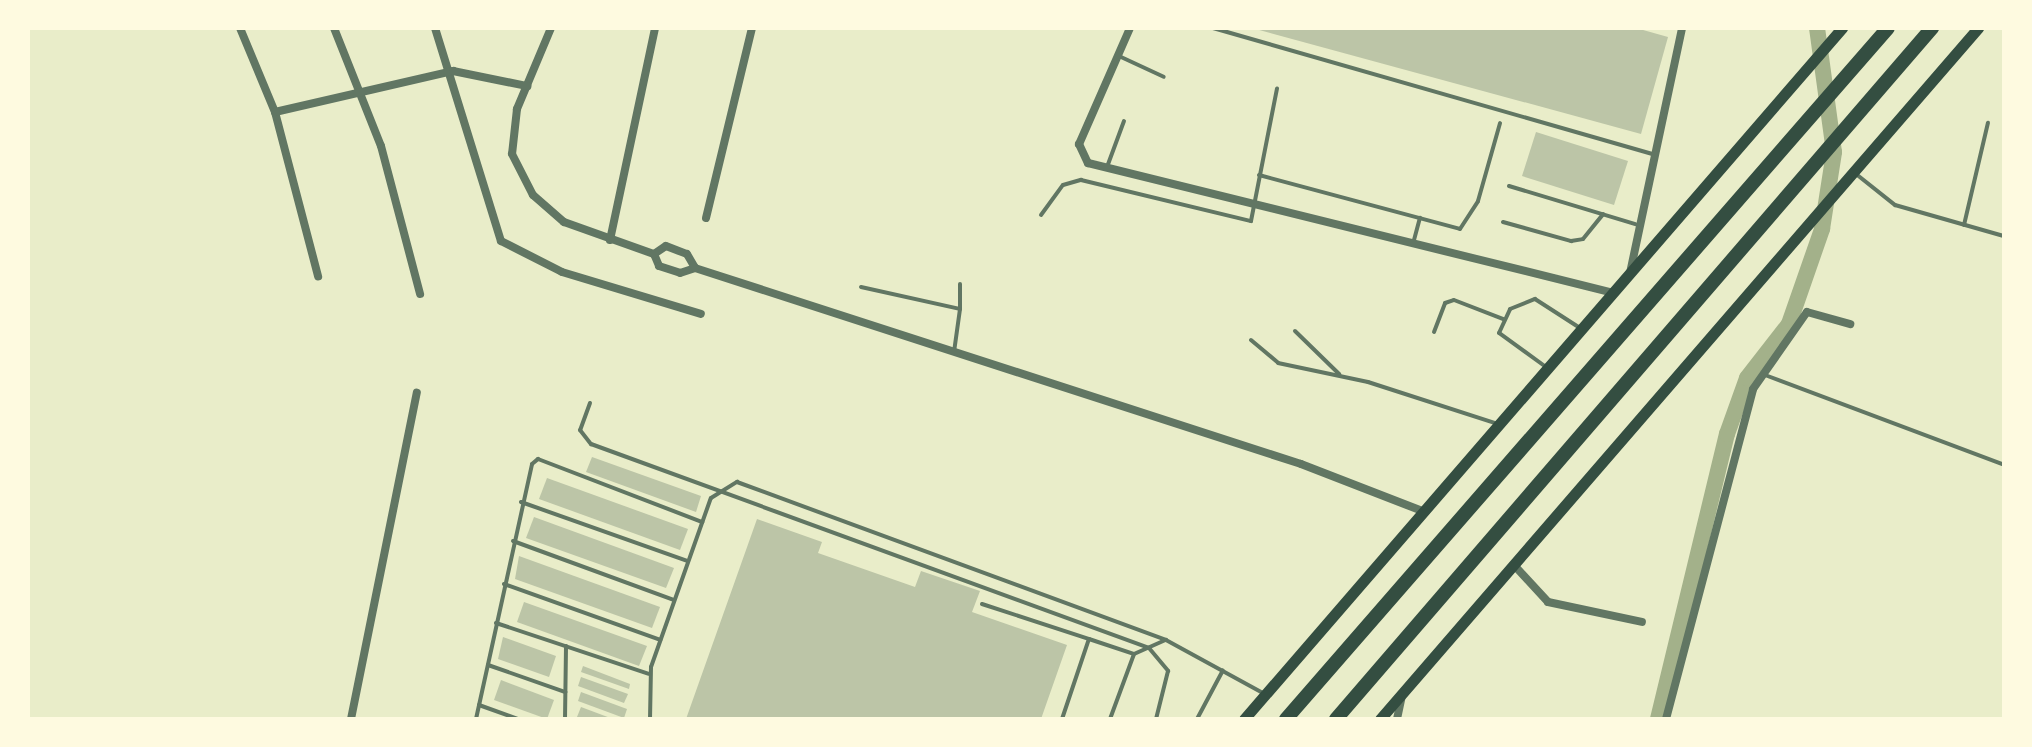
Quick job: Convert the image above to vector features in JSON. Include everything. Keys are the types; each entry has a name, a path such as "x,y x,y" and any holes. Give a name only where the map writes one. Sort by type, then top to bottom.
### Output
{"highway":[{"path":"1286,719 1888,28"},
{"path":"1336,719 1932,28"}],"main road":[{"path":"1380,719 1978,28"},
{"path":"1244,719 1841,29"}],"street":[{"path":"240,28 275,112 318,276"},
{"path":"334,28 362,95 420,294"},
{"path":"435,28 453,71 501,241 562,272 701,314"},
{"path":"551,28 511,135 520,176 546,210 610,240 654,254 659,266 680,273 695,268 1301,464 1425,512"},
{"path":"610,240 655,28"},
{"path":"706,218 752,28"},
{"path":"1630,274 1635,224 1682,28"},
{"path":"1126,29 1121,57 1079,144 1084,159 1106,169 1414,240 1614,293"},
{"path":"275,112 362,95 453,71 527,86"},
{"path":"654,254 666,246 687,254 695,268"},
{"path":"1666,719 1739,427 1762,374 1807,312 1850,324"},
{"path":"351,719 417,393"},
{"path":"1514,565 1548,602 1642,622"},
{"path":"1397,719 1403,693"}],"lane":[{"path":"1213,28 1653,154"},
{"path":"1121,57 1164,77"},
{"path":"1041,215 1072,180 1251,221 1277,89"},
{"path":"1106,169 1124,121"},
{"path":"1259,175 1420,218 1469,226 1500,123"},
{"path":"1964,225 1988,123"},
{"path":"1852,175 1895,205 2004,236"},
{"path":"1509,186 1635,224"},
{"path":"1503,222 1571,241 1583,239 1603,214"},
{"path":"1414,240 1420,218"},
{"path":"954,352 960,284"},
{"path":"861,287 960,309"},
{"path":"1548,369 1503,338 1503,319 1520,301 1535,299 1582,330"},
{"path":"1434,332 1445,303 1454,300 1503,319"},
{"path":"1295,331 1340,375"},
{"path":"1251,340 1278,363 1340,375 1501,425"},
{"path":"1762,374 2004,465"},
{"path":"590,403 580,430 591,444 1149,648 1168,671 1156,719"},
{"path":"476,719 521,502 538,459 702,522"},
{"path":"650,719 650,675 702,522 717,489 737,482 1166,640 1266,695"},
{"path":"521,502 688,561"},
{"path":"513,541 674,600"},
{"path":"504,584 660,640"},
{"path":"982,604 1134,654 1166,640"},
{"path":"496,623 650,675"},
{"path":"1062,719 1089,639"},
{"path":"565,719 566,646"},
{"path":"1110,719 1134,654"},
{"path":"487,665 565,692"},
{"path":"1197,719 1223,670"},
{"path":"479,705 518,719"}],"building":[{"path":"1252,28 1636,28 1668,37 1641,134"},
{"path":"1536,132 1628,161 1614,205 1522,176"},
{"path":"592,457 701,496 696,512 586,472"},
{"path":"547,478 688,529 680,550 539,499"},
{"path":"534,517 674,568 666,588 526,538"},
{"path":"757,519 822,542 818,553 915,587 921,571 980,591 972,612 1067,645 1041,719 686,719"},
{"path":"519,556 660,607 652,628 515,579"},
{"path":"524,602 647,646 639,666 517,622"},
{"path":"503,637 556,656 549,677 498,659"},
{"path":"583,666 630,684 629,689 581,672"},
{"path":"581,677 628,694 624,703 578,686"},
{"path":"501,680 554,700 547,719 494,700"},
{"path":"581,692 627,709 624,718 578,701"},
{"path":"581,707 613,719 577,717"}],"waterway":[{"path":"1658,719 1727,434 1747,378 1789,324 1822,229 1834,152 1817,28"}]}
